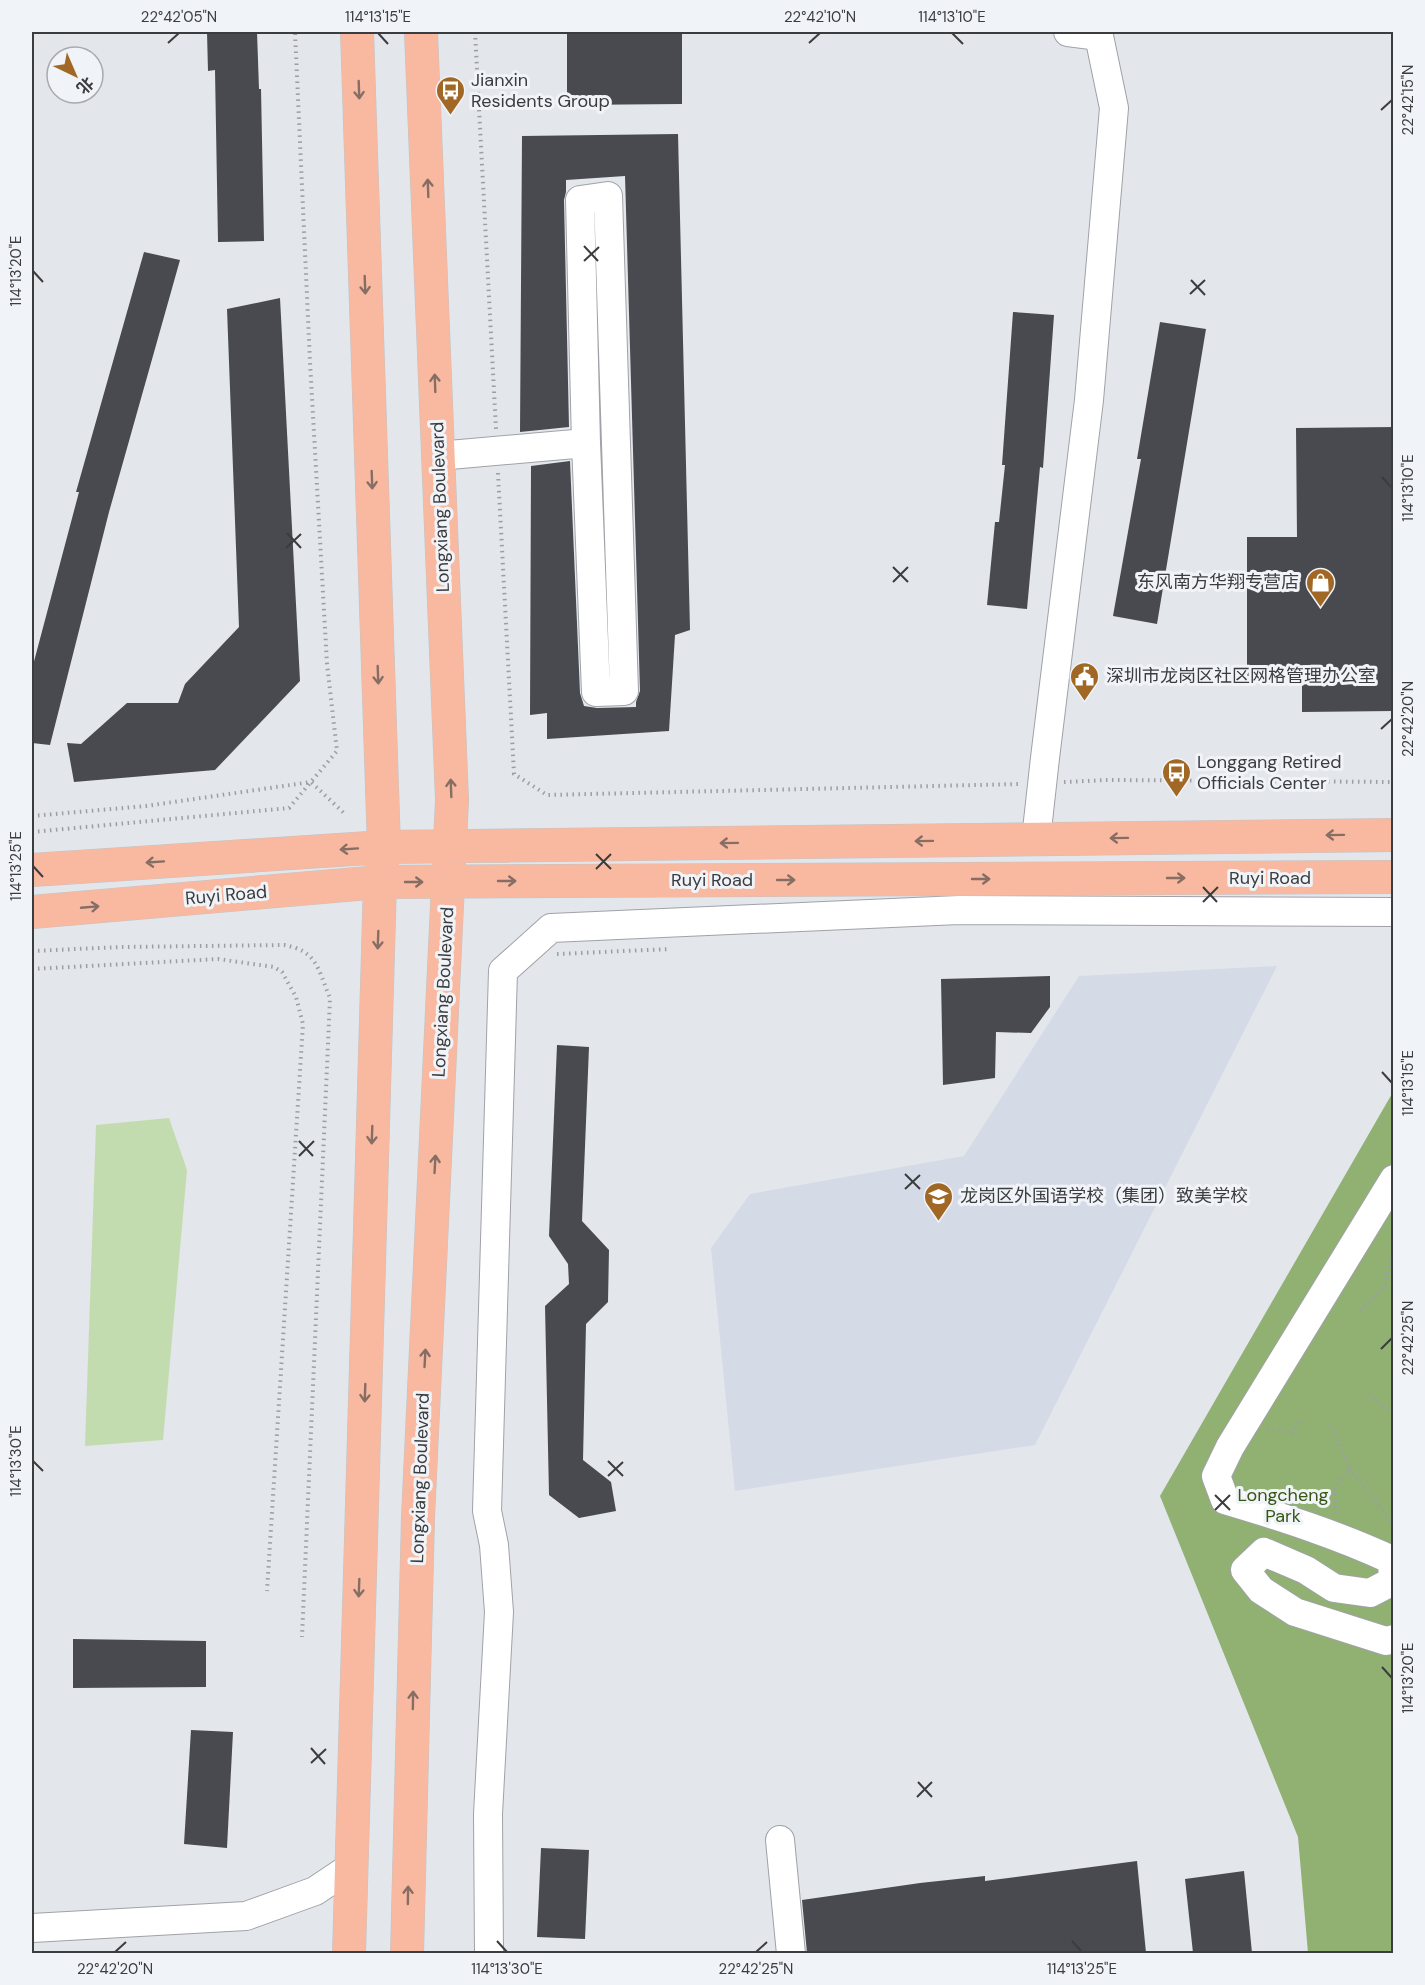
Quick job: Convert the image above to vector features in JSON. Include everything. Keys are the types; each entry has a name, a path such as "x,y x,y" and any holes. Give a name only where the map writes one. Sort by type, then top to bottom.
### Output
{"main road":[{"path":"350,1953 380,882 384,847 357,32"},
{"name":"Longxiang Boulevard","path":"407,1953 418,1517 452,800 421,32"},
{"name":"Ruyi Road","path":"32,870 384,847 1394,835"},
{"name":"Ruyi Road","path":"32,912 380,882 1394,877"}],"street":[{"path":"1036,839 1089,400 1114,108 1098,34 1068,32"},
{"path":"608,196 624,691 596,692 586,443 580,200 608,196"},
{"path":"438,456 586,443"},
{"path":"489,1953 488,1814 499,1612 494,1545 488,1511 503,972 551,928 959,910 1394,912"},
{"path":"1394,1179 1243,1426 1216,1476 1225,1500 1339,1537 1392,1560 1394,1581 1370,1593 1334,1588 1306,1570 1264,1552 1245,1570 1262,1590 1295,1612 1386,1641 1394,1639"},
{"path":"780,1840 791,1953"},
{"path":"32,1928 246,1916 315,1891 351,1867"}],"path":[{"path":"32,832 289,808 338,751 327,652 310,362 295,32"},
{"path":"475,32 514,774 547,795 1108,780 1394,782"},
{"path":"32,816 146,806 311,782 346,814"},
{"path":"32,951 121,946 284,945 303,950 311,956 330,998 302,1637"},
{"path":"520,956 675,948"},
{"path":"32,969 218,959 274,967 282,972 296,997 303,1024 267,1591"},
{"path":"1360,1311 1385,1285 1389,1261 1394,1256"},
{"path":"1368,1394 1394,1414"},
{"path":"1243,1426 1292,1432 1301,1419"},
{"path":"1330,1423 1350,1469 1394,1525"},
{"path":"1339,1537 1334,1489 1350,1469"}],"shaded area":[{"name":"龙岗区外国语学校（集团）致美学校","path":"1277,966 1035,1445 735,1491 711,1248 750,1194 964,1156 1079,976"}],"green space":[{"name":"Longcheng Park","path":"1393,1092 1393,1953 1308,1953 1298,1837 1160,1496"},
{"path":"169,1118 187,1170 163,1440 85,1446 96,1125"}],"building":[{"path":"207,32 257,32 259,89 261,89 264,241 218,242 215,70 208,71"},
{"path":"567,32 682,32 682,104 567,105"},
{"path":"678,134 690,630 675,635 669,731 547,739 547,713 530,715 531,466 570,461 580,693 584,706 636,707 640,691 625,176 566,180 564,200 569,427 520,432 522,136"},
{"path":"144,252 180,260 109,512 50,745 32,743 32,669 79,492 76,492"},
{"path":"280,298 300,681 215,770 74,782 67,743 81,744 127,703 178,703 185,684 239,627 227,309"},
{"path":"1013,312 1054,315 1043,468 1040,467 1027,609 987,605 995,522 999,522 1005,465 1002,465"},
{"path":"1160,322 1206,329 1157,624 1113,616 1141,459 1137,459"},
{"name":"东风南方华翔专营店","path":"1394,427 1394,711 1302,712 1302,676 1247,676 1247,537 1297,537 1296,428"},
{"path":"1050,976 1050,1007 1031,1033 996,1032 995,1078 943,1085 941,979"},
{"path":"557,1045 589,1047 582,1221 609,1250 608,1302 586,1324 583,1460 611,1482 616,1511 579,1518 549,1495 545,1306 569,1284 568,1264 549,1236"},
{"path":"73,1639 206,1641 206,1687 73,1688"},
{"path":"191,1730 233,1732 227,1848 184,1844"},
{"path":"541,1848 589,1850 585,1939 537,1937"},
{"path":"1137,1861 1146,1953 807,1953 802,1900 920,1883 985,1876 985,1881"},
{"path":"1244,1871 1252,1953 1193,1953 1185,1879"}],"place":[{"name":"Jianxin Residents Group","path":"450,116"},
{"name":"东风南方华翔专营店","path":"1320,608"},
{"name":"深圳市龙岗区社区网格管理办公室","path":"1085,702"},
{"name":"Longgang Retired Officials Center","path":"1176,798"},
{"name":"龙岗区外国语学校（集团）致美学校","path":"939,1222"}]}
